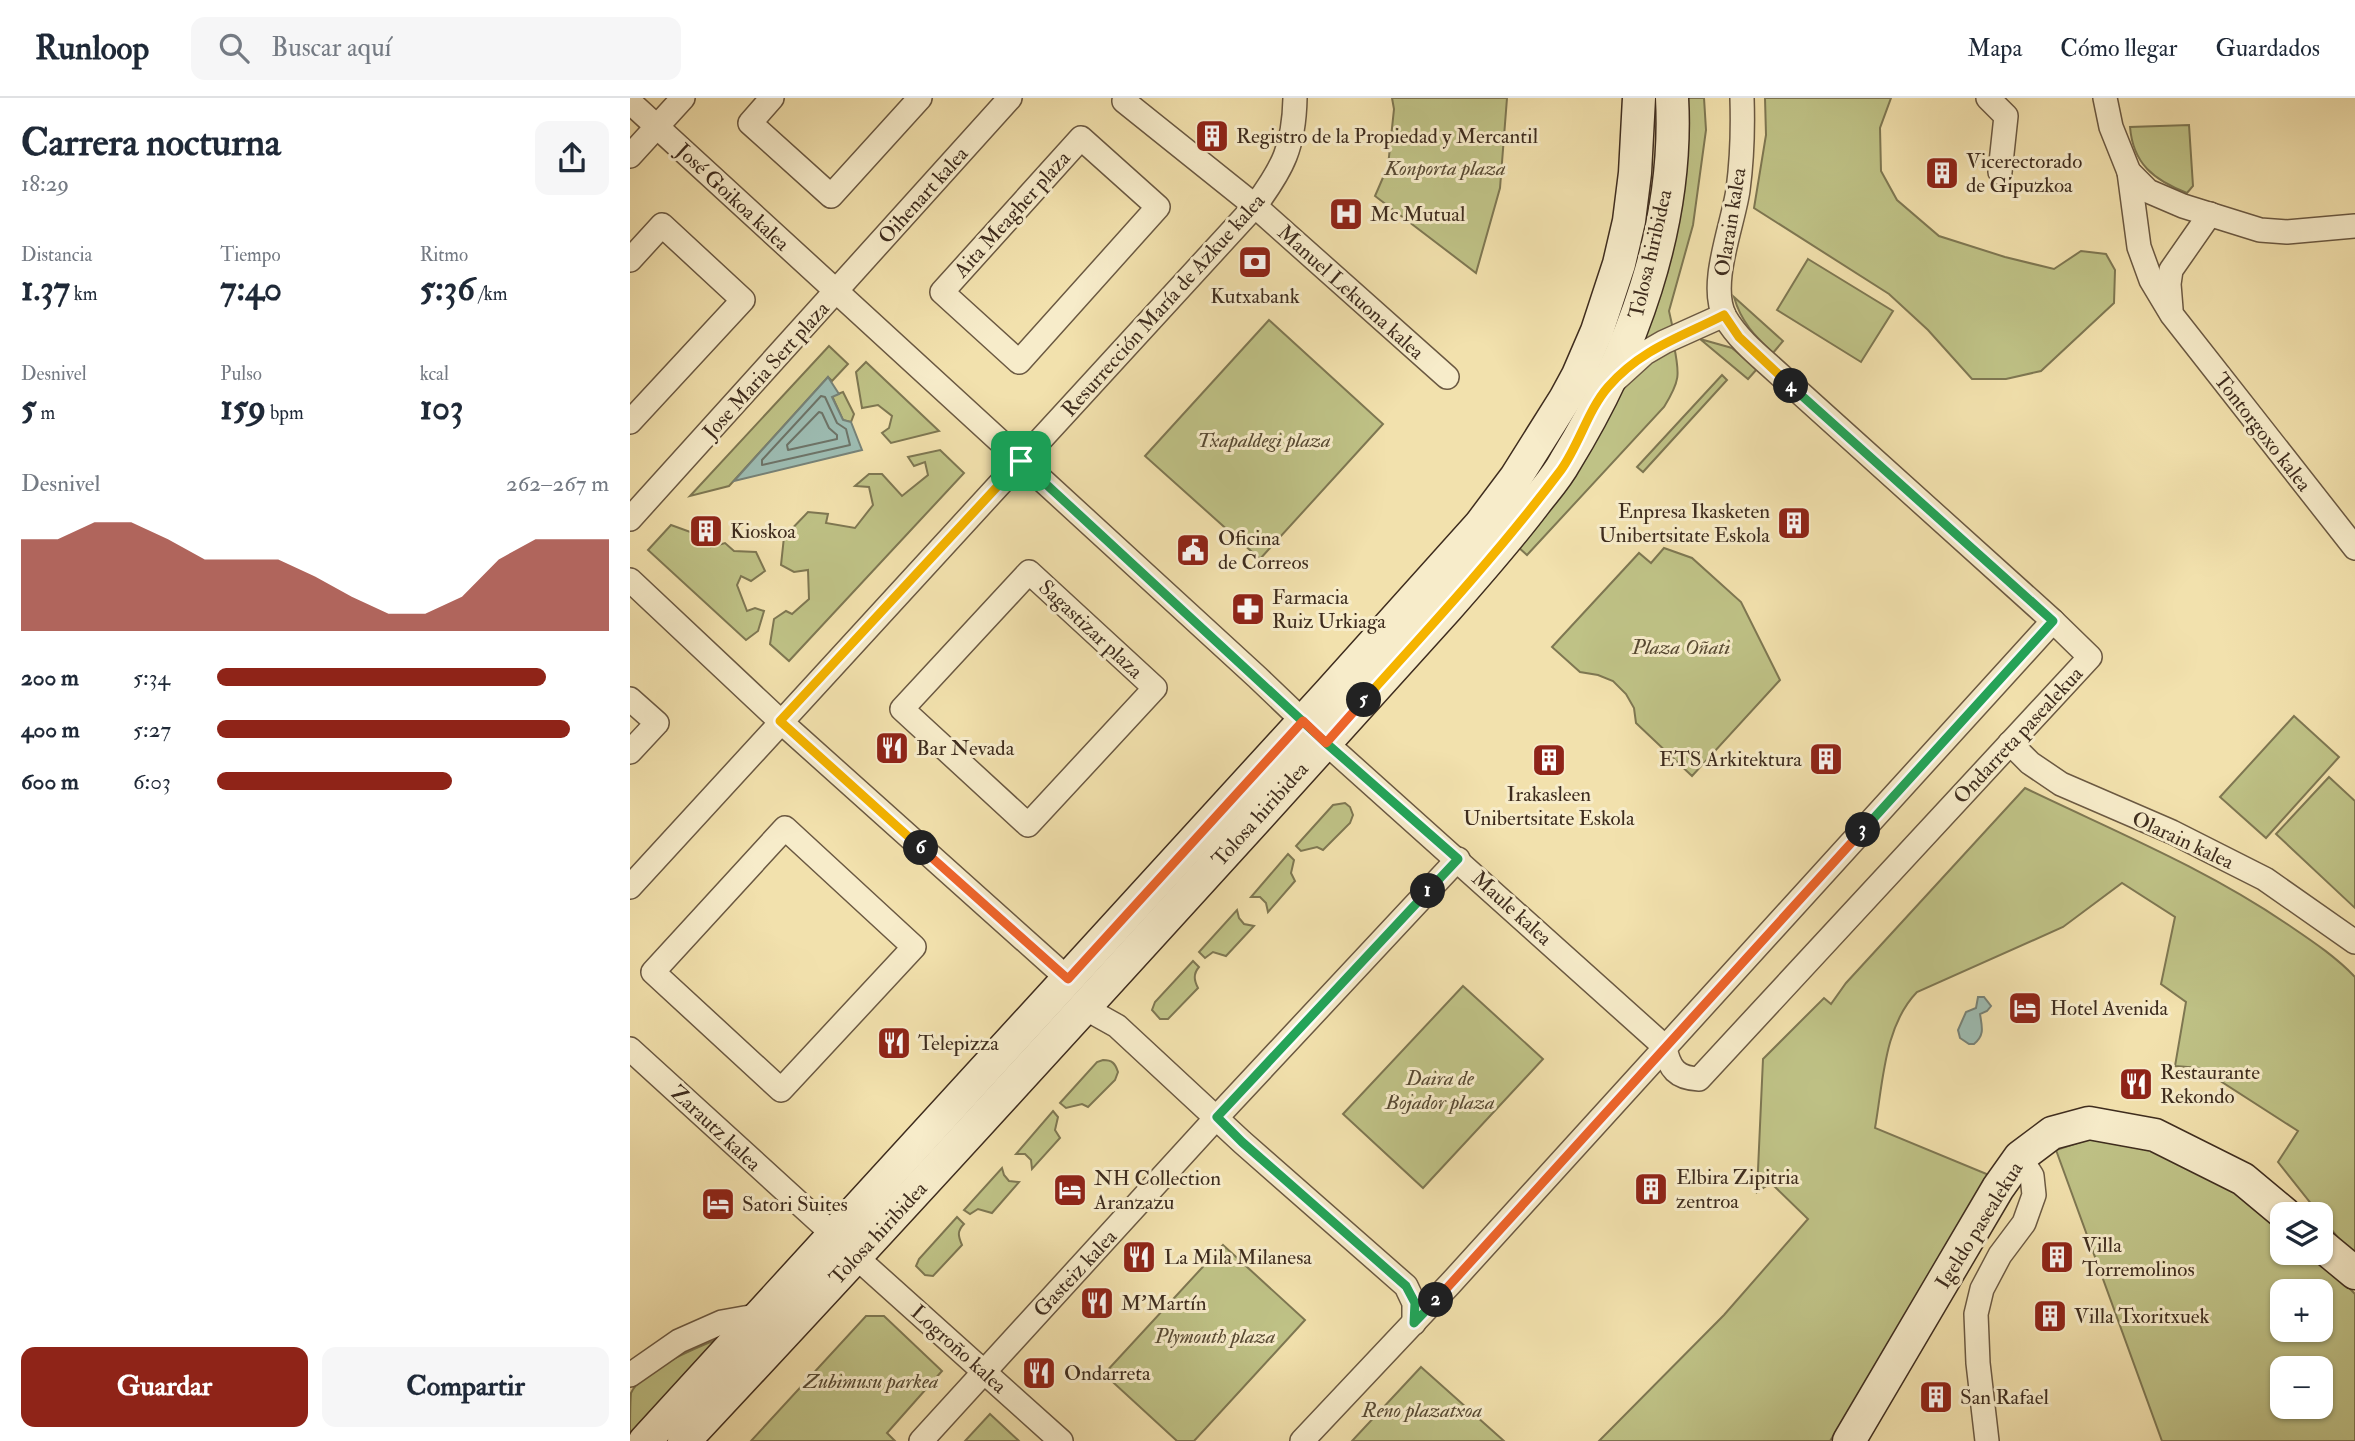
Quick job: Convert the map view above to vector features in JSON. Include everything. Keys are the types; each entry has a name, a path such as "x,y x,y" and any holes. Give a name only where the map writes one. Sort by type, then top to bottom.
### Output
{"main road":[{"name":"Tolosa hiribidea","path":"649,1437 1303,721 1480,525 1516,477 1566,399 1597,331 1619,264 1629,221 1635,173 1639,98"},
{"name":"Tolosa hiribidea","path":"684,1441 1326,743 1502,546 1563,466 1607,388 1628,341 1649,274 1669,173 1672,98"},
{"name":"Igeldo pasealekua","path":"1849,1441 1998,1188 2020,1157 2052,1133 2089,1123 2155,1135 2243,1179 2271,1202"},
{"path":"2333,1255 2355,1273"}],"street":[{"path":"630,156 684,98"},
{"path":"772,98 750,123 831,196 920,98"},
{"name":"Oihenart kalea","path":"837,292 1010,98"},
{"name":"Resurrección María de Azkue kalea","path":"1021,461 1255,206 1280,171 1288,153 1295,121 1295,98"},
{"name":"Olarain kalea","path":"1742,98 1743,129 1738,191 1719,283 1724,315 1739,337 1769,365 2053,621"},
{"path":"1988,98 2006,116 2000,172"},
{"path":"2105,98 2111,127 2129,172 2148,191 2260,230 2287,232 2355,226"},
{"name":"Manuel Lekuona kalea","path":"1124,101 1255,206 1447,377"},
{"name":"José Goikoa kalea","path":"630,102 837,292"},
{"name":"Aita Meagher plaza","path":"1081,138 1158,207 1019,362 942,292 1081,138"},
{"name":"Tontorgoxo kalea","path":"2129,172 2139,247 2151,280 2172,315 2355,548"},
{"path":"2172,315 2169,284 2171,270 2210,214"},
{"path":"630,260 662,225 743,300 630,422"},
{"name":"Jose Maria Sert plaza","path":"630,519 837,292 1303,721"},
{"path":"1607,388 1645,354 1664,342 1724,315"},
{"path":"630,887 1021,461"},
{"name":"Sagastizar plaza","path":"1029,572 1155,688 1028,825 902,709 1029,572"},
{"path":"630,580 780,721 1068,979"},
{"path":"1302,1441 1414,1323 2053,621"},
{"name":"Ondarreta pasealekua","path":"1665,1047 1668,1063 1684,1078 1699,1079 2090,657 2053,621"},
{"path":"630,699 657,723 630,752"},
{"name":"Maule kalea","path":"1303,721 1665,1047"},
{"name":"Olarain kalea","path":"2010,743 2030,763 2061,784 2172,832 2265,879 2328,920 2355,942"},
{"path":"785,828 914,947 781,1090 653,971 785,828"},
{"name":"Gasteiz kalea","path":"921,1441 1217,1117 1458,859"},
{"path":"1083,1007 1111,1021 1242,1142 1406,1286 1415,1303 1414,1323"},
{"name":"Zarautz kalea","path":"630,1049 834,1235"},
{"path":"1987,1441 1978,1363 1976,1314 1982,1289 2000,1255 2024,1223 2034,1195 2032,1176 2020,1157"},
{"name":"Logroño kalea","path":"856,1257 1061,1441"},
{"path":"630,1375 679,1341 722,1322 761,1315"}],"green space":[{"name":"Konporta plaza","path":"1392,98 1507,98 1500,188 1476,273 1375,196 1388,166 1394,109"},
{"path":"1681,98 1704,98 1706,130 1693,225 1669,311 1673,329 1638,354"},
{"path":"1765,98 1891,98 1880,128 1881,171 1897,200 1939,236 2005,257 2054,269 2081,251 2106,254 2115,270 2114,303 2041,371 2006,379 1972,379 1928,330 1889,294 1754,208 1766,135"},
{"path":"2189,125 2193,186 2187,193 2147,169 2136,151 2130,127"},
{"path":"1808,259 1893,311 1861,362 1777,310"},
{"path":"1734,297 1783,341 1773,353 1749,328"},
{"name":"Txapaldegi plaza","path":"1269,320 1383,424 1260,559 1145,456"},
{"path":"1700,339 1732,348 1757,369 1748,379"},
{"path":"829,346 848,364 832,381 828,377 729,486 690,496"},
{"path":"1674,346 1677,378 1664,407 1527,555 1517,546 1621,389 1647,362"},
{"path":"866,362 939,431 891,443 882,433 889,428 892,416 878,405 862,408 856,372"},
{"path":"1722,375 1727,380 1643,472 1637,467"},
{"path":"843,392 854,414 851,422 843,420 832,396"},
{"path":"940,450 964,473 789,661 770,644 774,619 786,611 792,614 809,599 808,570 794,572 781,565 784,537 808,512 828,514 826,523 855,528 873,505 869,487 855,486 869,474 882,474 902,496 928,475 925,462 914,466 908,457"},
{"path":"671,525 707,538 711,547 725,543 734,551 756,552 765,571 751,581 741,576 737,585 747,611 755,608 764,611 758,631 746,640 648,550"},
{"name":"Plaza Oñati","path":"1664,548 1692,558 1741,602 1780,680 1692,776 1636,723 1634,708 1626,694 1613,681 1580,672 1552,647 1639,553 1651,563"},
{"path":"2294,716 2339,757 2266,838 2220,797"},
{"path":"2329,777 2355,801 2355,908 2276,834"},
{"path":"2025,788 2224,885 2314,943 2355,977 2355,1259 2333,1231 2333,1202 2310,1202 2278,1162 2298,1131 2200,1068 2175,1066 2186,1002 2161,984 2175,917 2122,883 2063,927 1917,992 1898,1021 1891,1038 1883,1074 1875,1128 1989,1175 1830,1441 1599,1441 1724,1315 1808,1219 1771,1183 1757,1192 1763,1059 1824,998 1831,1004 1846,983"},
{"path":"1345,803 1353,815 1350,823 1323,850 1317,847 1301,851 1296,846 1333,805"},
{"path":"1288,854 1294,860 1291,873 1295,881 1268,912 1266,903 1260,897 1251,897"},
{"path":"1237,910 1244,924 1254,926 1226,956 1213,952 1205,958 1199,952"},
{"path":"1193,961 1199,967 1195,977 1198,988 1168,1019 1160,1019 1152,1010 1155,1002"},
{"name":"Daira de Bojador plaza","path":"1463,986 1543,1059 1423,1188 1343,1114"},
{"path":"1111,1061 1118,1072 1115,1080 1088,1107 1082,1104 1066,1108 1060,1103 1097,1062"},
{"path":"1053,1111 1058,1117 1055,1130 1060,1138 1032,1169 1031,1160 1025,1154 1016,1154"},
{"path":"2099,1136 2151,1145 2204,1169 2270,1217 2270,1265 2327,1265 2355,1294 2355,1441 2162,1441 2056,1150"},
{"path":"1002,1168 1009,1181 1019,1182 992,1213 978,1209 970,1214 964,1210"},
{"path":"957,1217 964,1224 959,1234 962,1245 933,1276 925,1275 916,1266 919,1259"},
{"name":"Plymouth plaza","path":"1223,1245 1305,1320 1194,1441 1177,1441 1104,1374"},
{"name":"Zubimusu parkea","path":"866,1316 884,1316 942,1371 887,1433 895,1441 751,1441"},
{"path":"730,1334 630,1437 631,1393 637,1384 661,1366"},
{"name":"Reno plazatxoa","path":"1421,1367 1504,1441 1352,1441"},
{"name":"Zubimusu parkea","path":"990,1414 1019,1441 965,1441"}],"water":[{"path":"828,377 839,394 832,397 843,420 851,422 862,450 734,481"},
{"path":"1978,997 1984,997 1991,1006 1980,1014 1980,1037 1974,1044 1969,1044 1960,1038 1958,1030 1966,1012 1976,1008"}],"place":[{"name":"Registro de la Propiedad y Mercantil","path":"1212,136"},
{"name":"Vicerectorado de Gipuzkoa","path":"1942,173"},
{"name":"Mc Mutual","path":"1346,214"},
{"name":"Kutxabank","path":"1255,262"},
{"name":"Enpresa Ikasketen Unibertsitate Eskola","path":"1794,523"},
{"name":"Kioskoa","path":"706,531"},
{"name":"Oficina de Correos","path":"1193,550"},
{"name":"Farmacia Ruiz Urkiaga","path":"1248,609"},
{"name":"Bar Nevada","path":"892,748"},
{"name":"ETS Arkitektura","path":"1826,759"},
{"name":"Irakasleen Unibertsitate Eskola","path":"1549,760"},
{"name":"Hotel Avenida","path":"2025,1008"},
{"name":"Telepizza","path":"894,1043"},
{"name":"Restaurante Rekondo","path":"2136,1084"},
{"name":"Elbira Zipitria zentroa","path":"1651,1189"},
{"name":"NH Collection Aranzazu","path":"1070,1190"},
{"name":"Satori Suites","path":"718,1204"},
{"name":"La Mila Milanesa","path":"1139,1257"},
{"name":"Villa Torremolinos","path":"2057,1257"},
{"name":"M'Martín","path":"1097,1303"},
{"name":"Villa Txoritxuek","path":"2050,1316"},
{"name":"Ondarreta","path":"1039,1373"},
{"name":"San Rafael","path":"1936,1397"}],"route":[{"path":"1021,461 780,721 1068,979 1303,721 1326,743 1502,546 1563,466 1607,388 1645,354 1664,342 1724,315 1739,337 1769,365 2053,621 1414,1323 1415,1303 1406,1286 1217,1117 1458,859 1326,743 1271,690 1257,677 1021,461"}]}
